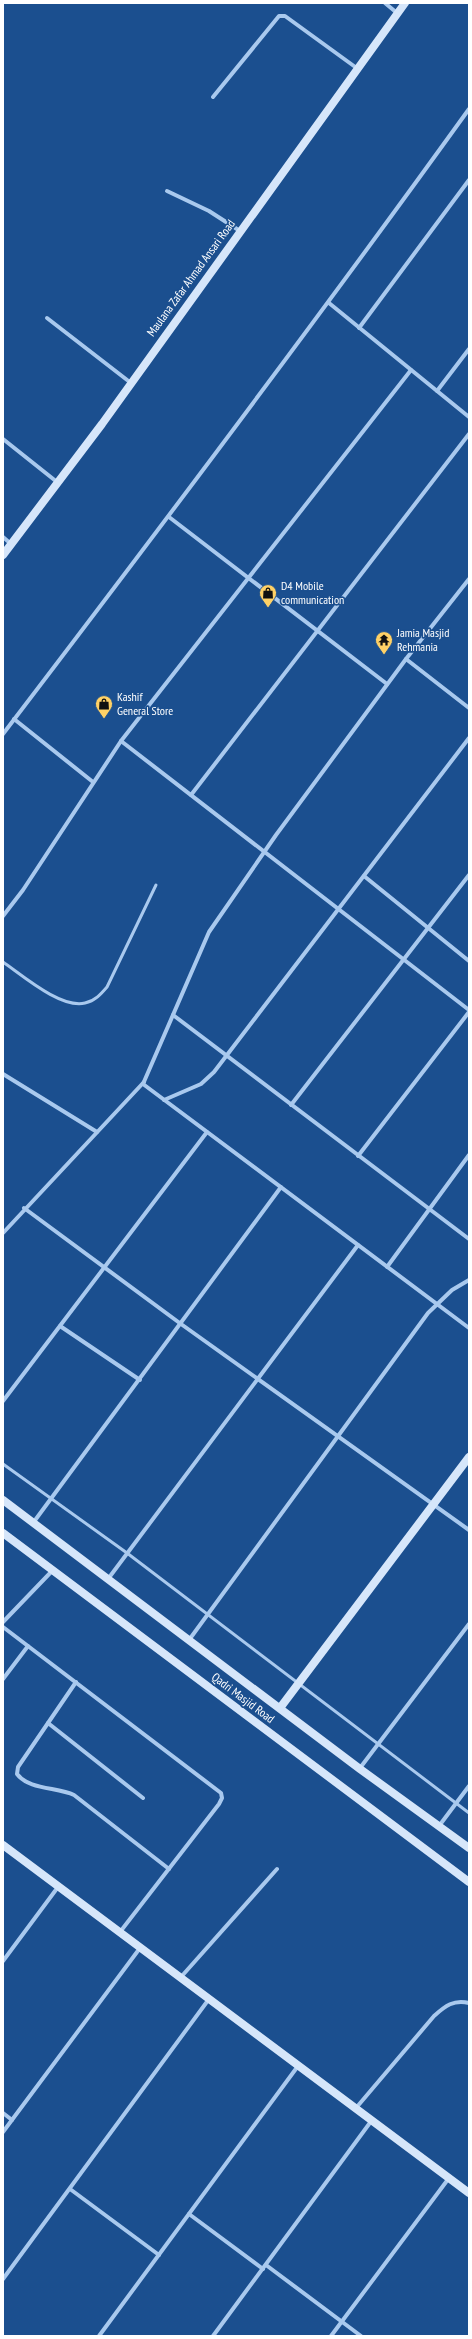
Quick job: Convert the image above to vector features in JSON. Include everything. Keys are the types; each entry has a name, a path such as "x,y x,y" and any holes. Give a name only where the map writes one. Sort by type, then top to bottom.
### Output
{"street":[{"path":"385,3 398,14"},
{"name":"Maulana Zafar Ahmad Ansari Road","path":"3,555 131,383 405,3"},
{"path":"213,97 275,18 279,16 285,16 358,69"},
{"path":"3,734 170,517 329,303 469,109"},
{"path":"360,328 469,180"},
{"path":"167,191 209,211 240,231"},
{"path":"329,303 469,417"},
{"path":"46,318 131,383"},
{"path":"437,391 469,349"},
{"path":"3,916 23,890 121,741 411,370"},
{"path":"191,795 469,434"},
{"path":"3,439 57,482"},
{"path":"170,517 387,684"},
{"path":"3,537 11,545"},
{"path":"3,1233 24,1208 144,1082 209,932 264,852 387,684 469,579"},
{"path":"406,659 469,708"},
{"path":"14,720 93,782"},
{"path":"164,1100 201,1084 214,1072 469,738"},
{"path":"121,741 469,1011 358,1156"},
{"path":"291,1105 469,875"},
{"path":"364,876 469,961"},
{"path":"173,1015 469,1240"},
{"path":"3,1074 97,1132"},
{"path":"144,1082 143,1084 164,1100 469,1328"},
{"path":"3,1401 207,1132"},
{"path":"387,1267 469,1155"},
{"path":"33,1523 281,1187"},
{"path":"24,1208 181,1324 435,1503 469,1530"},
{"path":"108,1579 358,1245"},
{"path":"189,1640 436,1303 469,1280"},
{"path":"60,1326 140,1380"},
{"path":"280,1708 469,1457"},
{"name":"Qadri Masjid Road","path":"3,1500 360,1769 469,1848"},
{"name":"Qadri Masjid Road","path":"3,1533 469,1882"},
{"path":"3,1622 5,1616 53,1570"},
{"path":"360,1769 469,1624"},
{"path":"3,1627 221,1793 219,1804 120,1932"},
{"path":"3,1680 28,1646"},
{"path":"76,1682 18,1767 19,1776 42,1787 64,1790 74,1795 169,1869"},
{"path":"48,1723 143,1798"},
{"path":"439,1826 469,1786"},
{"path":"3,1845 469,2192"},
{"path":"181,1978 278,1869"},
{"path":"3,1962 58,1886"},
{"path":"3,2132 140,1948"},
{"path":"3,2279 210,1999"},
{"path":"356,2108 434,2016 446,2005 460,2001 469,2003"},
{"path":"99,2336 298,2066"},
{"path":"3,2113 12,2120"},
{"path":"213,2336 372,2120"},
{"path":"331,2336 449,2178"},
{"path":"70,2189 159,2255"},
{"path":"189,2214 263,2269"},
{"path":"266,2265 361,2336"}],"lane":[{"path":"3,962 48,993 70,1002 84,1003 97,998 107,986 156,885"},
{"path":"3,1464 127,1553 299,1683 378,1745 469,1812"}],"place":[{"name":"D4 Mobile communication","path":"268,608"},
{"name":"Jamia Masjid Rehmania","path":"384,655"},
{"name":"Kashif General Store","path":"104,719"}]}
